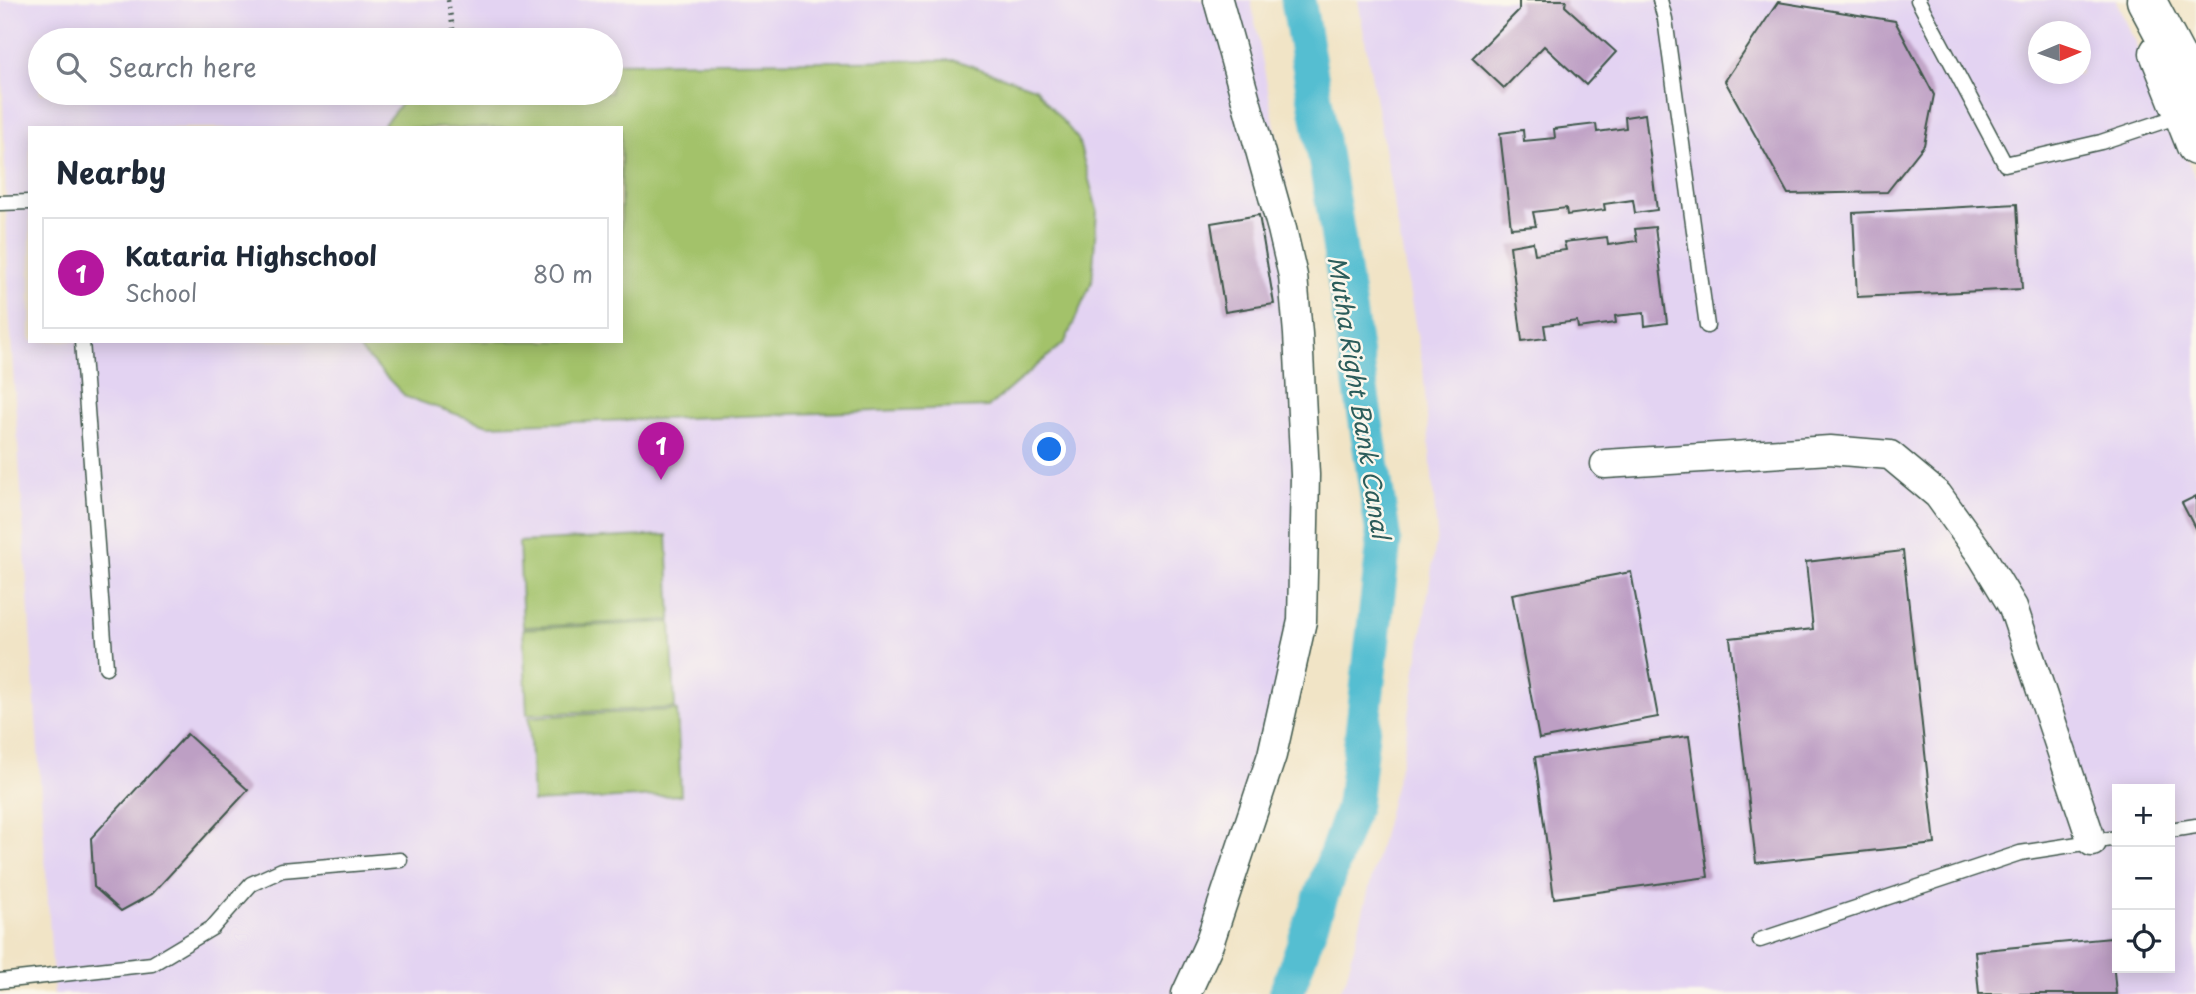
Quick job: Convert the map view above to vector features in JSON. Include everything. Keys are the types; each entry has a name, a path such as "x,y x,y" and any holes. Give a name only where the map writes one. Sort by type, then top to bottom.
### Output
{"main road":[{"path":"2137,0 2192,118"},
{"path":"2146,0 2192,118"}],"street":[{"path":"1186,994 1209,944 1272,755 1302,621 1305,475 1293,276 1218,0"},
{"path":"1605,464 1830,450 1890,455 1938,495 1982,556 2013,607 2105,840"}],"lane":[{"path":"1660,0 1665,19 1707,326"},
{"path":"1918,0 2005,164 2192,118"},
{"path":"0,203 28,202"},
{"path":"82,343 106,667"},
{"path":"2175,829 2196,826"},
{"path":"1760,940 2020,853 2105,840"},
{"path":"0,981 152,964 212,928 251,884 282,870 400,860"}],"path":[{"path":"448,0 453,28"}],"shaded area":[{"path":"0,0 1251,0 1299,254 1302,618 1203,951 1179,994 54,994 9,308"},
{"path":"1358,0 2116,0 2196,179 2196,994 1338,994 1346,979 1403,754 1437,535 1423,369"}],"green space":[{"path":"955,60 1035,88 1078,139 1097,210 1092,282 1065,342 988,407 488,425 406,397 356,343 623,343 623,126 383,126 400,105 623,105 623,63"},
{"path":"667,535 671,620 523,627 519,542"},
{"path":"671,622 675,708 527,714 523,629"},
{"path":"677,710 681,795 533,802 529,717"}],"building":[{"path":"1519,0 1566,0 1565,6 1616,52 1586,85 1544,46 1504,88 1472,58 1519,10"},
{"path":"1778,2 1895,21 1934,95 1924,145 1887,192 1788,194 1725,81"},
{"path":"1645,114 1657,210 1635,213 1633,200 1604,204 1605,210 1567,215 1566,208 1533,212 1536,226 1511,228 1500,133 1523,130 1524,141 1555,138 1554,129 1596,124 1597,132 1626,128 1625,117"},
{"path":"2017,204 2022,289 1857,297 1853,213"},
{"path":"1259,215 1274,304 1225,312 1211,223"},
{"path":"1655,227 1667,323 1645,326 1644,313 1615,316 1616,323 1578,328 1577,321 1544,325 1546,338 1522,341 1510,246 1533,242 1535,254 1566,250 1564,242 1607,237 1608,245 1637,241 1635,229"},
{"path":"2196,496 2196,530 2182,503"},
{"path":"1903,551 1935,844 1756,863 1730,638 1813,629 1806,562"},
{"path":"1631,572 1658,717 1539,739 1512,594"},
{"path":"187,734 248,790 152,894 121,911 94,887 91,838"},
{"path":"1689,736 1708,877 1554,898 1535,757"},
{"path":"2111,938 2112,973 2116,994 1979,994 1975,951"}],"waterway":[{"name":"Mutha Right Bank Canal","path":"1286,994 1354,804 1384,541 1334,211 1298,0"}],"place":[{"name":"Kataria Highschool","path":"661,480"}]}
